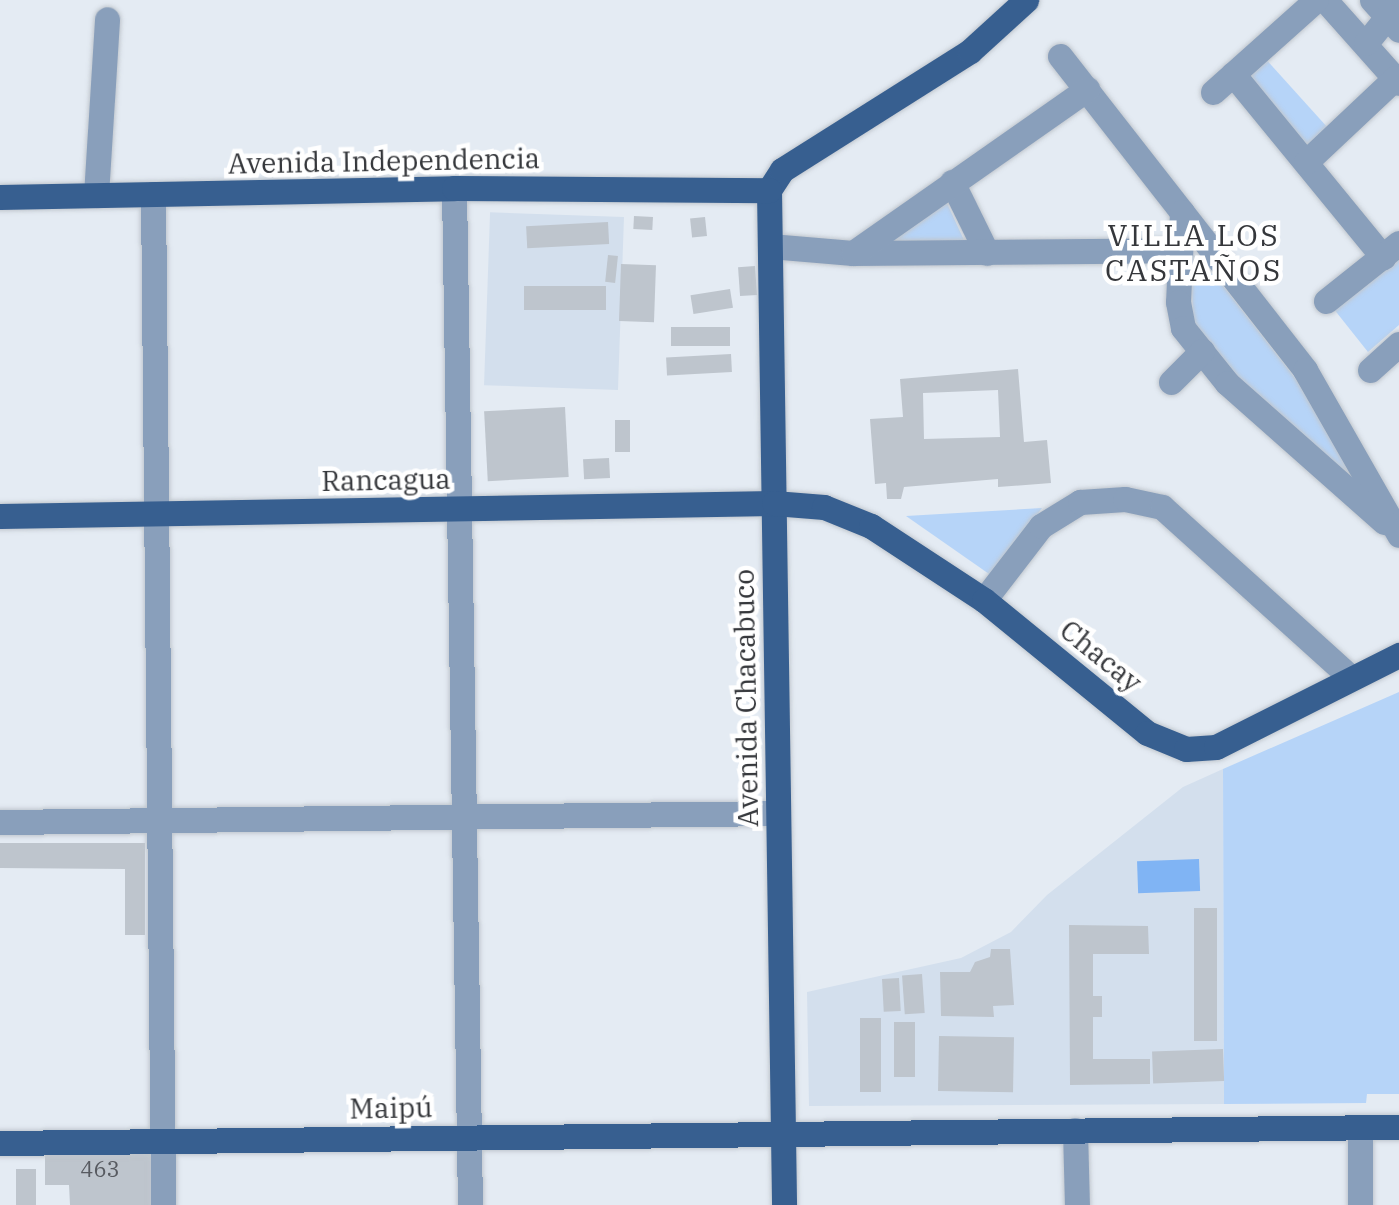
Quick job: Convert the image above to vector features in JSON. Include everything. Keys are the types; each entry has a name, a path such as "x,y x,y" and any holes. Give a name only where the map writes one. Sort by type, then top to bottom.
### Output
{"main road":[{"path":"769,190 782,170 970,51 1026,0"},
{"name":"Avenida Independencia","path":"0,197 454,188 769,190"},
{"name":"Avenida Chacabuco","path":"769,190 784,1205"},
{"name":"Rancagua","path":"0,516 774,504"},
{"name":"Chacay","path":"774,504 807,504 857,519 984,600 1147,733 1186,750 1216,748 1399,655"},
{"name":"Maipú","path":"0,1143 1399,1126"}],"street":[{"path":"1213,92 1316,0"},
{"path":"1306,162 1397,81 1325,0"},
{"path":"1366,43 1390,13"},
{"path":"96,195 106,19"},
{"path":"1060,56 1305,370 1399,535"},
{"path":"1233,74 1306,162 1391,250 1326,301"},
{"path":"853,253 1087,89"},
{"path":"952,182 986,253"},
{"path":"454,188 470,1205"},
{"path":"152,194 164,1205"},
{"path":"1182,212 1178,278 1183,328 1228,383 1399,535"},
{"path":"770,246 853,253 1180,250"},
{"path":"1178,278 1201,264 1222,262"},
{"path":"1370,370 1399,344"},
{"path":"1171,382 1202,351"},
{"path":"984,600 1042,526 1080,502 1124,499 1162,506 1351,678"},
{"path":"0,822 778,813"},
{"path":"1360,1127 1360,1205"},
{"path":"1075,1130 1076,1205"}],"shaded area":[{"path":"1264,57 1328,128 1304,149 1240,78"},
{"path":"945,199 964,240 891,240"},
{"path":"490,212 624,217 618,390 484,385"},
{"path":"1399,255 1399,325 1368,352 1333,308"},
{"path":"1213,273 1295,378 1357,481 1237,380 1193,324 1192,284"},
{"path":"1042,508 992,576 906,516"},
{"path":"1399,692 1399,1094 1367,1094 1366,1103 1224,1104 1223,769"},
{"path":"1223,769 1224,1104 809,1106 807,992 961,958 1011,932 1047,895 1183,787"}],"water":[{"path":"1199,859 1200,891 1138,893 1137,861"}],"building":[{"path":"634,216 653,217 652,230 633,229"},
{"path":"705,217 707,236 692,237 690,219"},
{"path":"608,222 609,244 527,248 526,226"},
{"path":"608,255 618,256 615,283 605,282"},
{"path":"621,264 656,265 654,322 619,321"},
{"path":"755,266 757,295 740,296 738,267"},
{"path":"524,286 606,286 606,310 524,310"},
{"path":"730,289 733,308 693,314 690,295"},
{"path":"671,327 730,327 730,346 671,346"},
{"path":"731,354 732,372 667,375 666,357"},
{"path":"1018,369 1024,442 1047,440 1051,483 998,487 998,479 904,487 901,499 887,499 886,483 875,484 870,419 903,417 900,379","holes":["998,390 1000,437 924,439 923,393"]},
{"path":"565,407 569,477 488,481 484,411"},
{"path":"615,420 630,420 630,452 615,452"},
{"path":"609,458 610,478 584,479 583,459"},
{"path":"0,843 145,843 145,935 125,935 125,869 0,868"},
{"path":"1194,908 1217,908 1217,1041 1194,1041"},
{"path":"1069,925 1148,926 1149,954 1093,954 1093,996 1102,996 1102,1017 1093,1017 1093,1059 1150,1059 1150,1084 1070,1085"},
{"path":"991,949 1010,949 1014,1005 993,1006 994,1017 941,1016 940,972 970,972 975,962 990,957"},
{"path":"922,974 925,1013 905,1014 902,975"},
{"path":"899,978 901,1011 884,1012 882,979"},
{"path":"860,1018 881,1018 881,1092 860,1092"},
{"path":"894,1022 915,1022 915,1077 894,1077"},
{"path":"939,1036 1014,1037 1013,1092 938,1091"},
{"path":"1223,1049 1224,1081 1153,1083 1152,1051"},
{"path":"45,1153 154,1153 154,1205 70,1205 69,1185 45,1185"},
{"path":"16,1169 36,1169 36,1205 16,1205"}],"district":[{"name":"VILLA LOS CASTAÑOS","path":"1194,252"}]}
